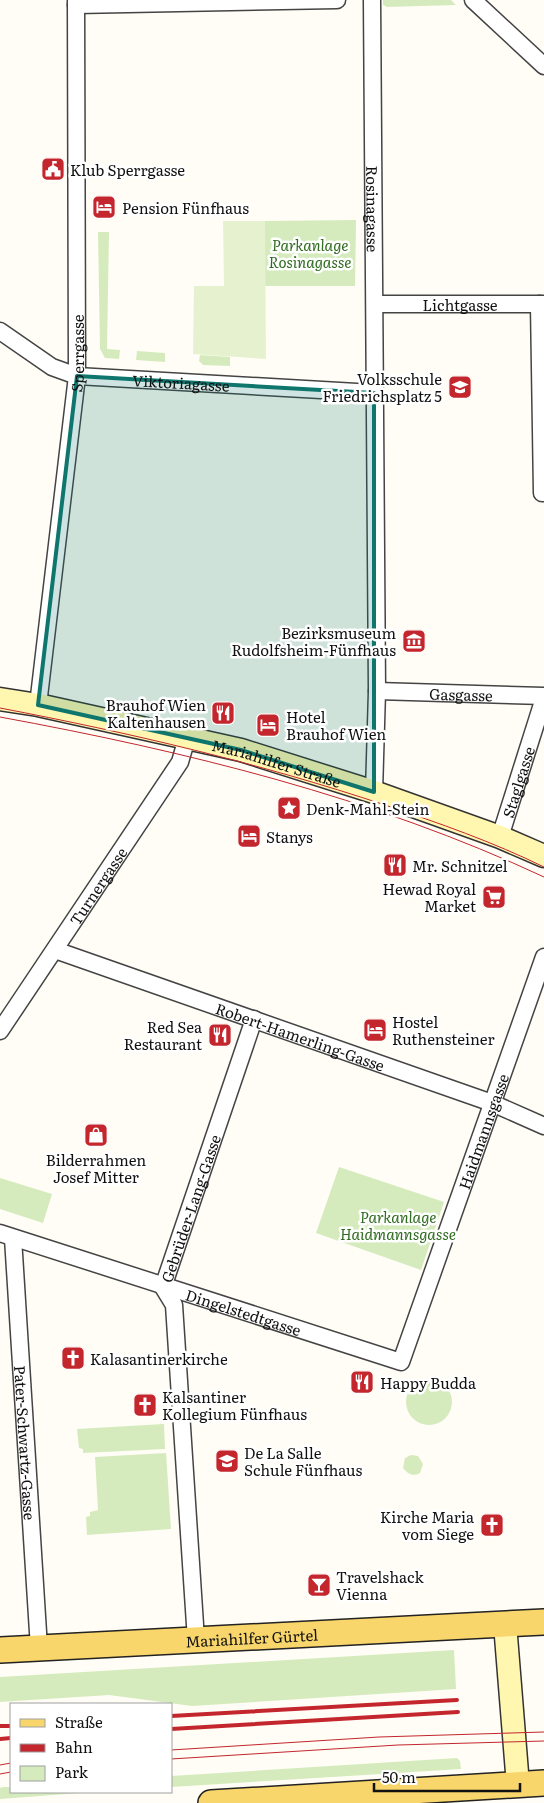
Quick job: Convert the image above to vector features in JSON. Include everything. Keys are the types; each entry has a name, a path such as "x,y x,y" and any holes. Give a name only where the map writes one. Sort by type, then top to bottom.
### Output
{"main road":[{"name":"Mariahilfer Gürtel","path":"0,1650 544,1622"},
{"path":"211,1803 416,1797 544,1783"}],"street":[{"path":"76,2 337,0"},
{"name":"Rosinagasse","path":"372,0 377,692"},
{"path":"473,0 544,66"},
{"name":"Sperrgasse","path":"38,705 77,376 76,2"},
{"name":"Lichtgasse","path":"375,304 542,304"},
{"path":"542,304 541,425 543,493"},
{"name":"Viktoriagasse","path":"0,331 52,367 77,376 374,393"},
{"path":"374,792 377,692"},
{"name":"Gasgasse","path":"377,692 544,697"},
{"name":"Staglgasse","path":"500,837 544,697"},
{"name":"Mariahilfer Straße","path":"0,699 38,705 241,750 374,792 500,837 544,856"},
{"name":"Turnergasse","path":"0,1031 180,762 187,738"},
{"name":"Robert-Hamerling-Gasse","path":"55,950 492,1104 544,1126"},
{"name":"Haidmannsgasse","path":"401,1362 544,957"},
{"name":"Gebrüder-Lang-Gasse","path":"196,1640 174,1305 163,1287 254,1019"},
{"name":"Dingelstedtgasse","path":"7,1235 163,1287 401,1362"},
{"name":"Pater-Schwartz-Gasse","path":"7,1235 39,1648"},
{"path":"505,1624 518,1785"}],"highlighted area":[{"path":"77,376 374,393 374,792 241,750 38,705"}],"green space":[{"path":"383,0 451,0 456,5 387,7 383,5"},
{"name":"Parkanlage Rosinagasse","path":"356,220 355,286 265,286 265,221"},
{"path":"223,221 265,221 266,359 193,354 194,286 224,286"},
{"path":"98,232 109,232 107,349 120,350 119,359 105,358 100,349"},
{"path":"137,351 165,353 165,362 136,360"},
{"path":"200,355 230,357 230,366 203,365 199,361"},
{"name":"Parkanlage Haidmannsgasse","path":"339,1167 444,1202 421,1270 316,1233"},
{"path":"0,1178 52,1194 43,1223 0,1209"},
{"path":"429,1379 442,1383 448,1389 452,1402 448,1415 442,1421 429,1425 416,1421 410,1415 406,1402 410,1389 416,1383"},
{"path":"164,1424 165,1449 83,1453 83,1449 79,1448 77,1429"},
{"path":"166,1453 171,1529 87,1535 86,1517 90,1516 90,1512 98,1510 95,1457"},
{"path":"411,1455 418,1456 423,1464 420,1473 415,1475 403,1468 405,1458"},
{"path":"454,1650 456,1689 192,1706 109,1695 0,1702 0,1677"},
{"path":"457,1758 460,1761 461,1769 172,1787 172,1776"},
{"path":"10,1787 10,1793 80,1793 0,1799 0,1788"}],"tram line":[{"path":"0,708 194,750 338,790 446,826 486,841 544,867"},
{"path":"0,717 69,730 208,761 346,800 413,823 544,877"},
{"path":"172,1750 379,1737 544,1732"},
{"path":"172,1759 398,1745 544,1741"},
{"path":"0,1765 10,1763"},
{"path":"0,1774 10,1772"}],"railway":[{"path":"172,1716 457,1700"},
{"path":"172,1729 458,1712"},
{"path":"0,1726 10,1726"},
{"path":"0,1739 10,1738"}],"place":[{"name":"Klub Sperrgasse","path":"53,169"},
{"name":"Pension Fünfhaus","path":"104,207"},
{"name":"Volksschule Friedrichsplatz 5","path":"460,387"},
{"name":"Bezirksmuseum Rudolfsheim-Fünfhaus","path":"414,641"},
{"name":"Brauhof Wien Kaltenhausen","path":"223,713"},
{"name":"Hotel Brauhof Wien","path":"268,725"},
{"name":"Denk-Mahl-Stein","path":"289,808"},
{"name":"Stanys","path":"249,836"},
{"name":"Mr. Schnitzel","path":"395,865"},
{"name":"Hewad Royal Market","path":"494,897"},
{"name":"Hostel Ruthensteiner","path":"375,1030"},
{"name":"Red Sea Restaurant","path":"220,1035"},
{"name":"Bilderrahmen Josef Mitter","path":"96,1135"},
{"name":"Kalasantinerkirche","path":"73,1358"},
{"name":"Happy Budda","path":"362,1382"},
{"name":"Kalsantiner Kollegium Fünfhaus","path":"145,1405"},
{"name":"De La Salle Schule Fünfhaus","path":"227,1461"},
{"name":"Kirche Maria vom Siege","path":"492,1525"},
{"name":"Travelshack Vienna","path":"319,1585"}]}
